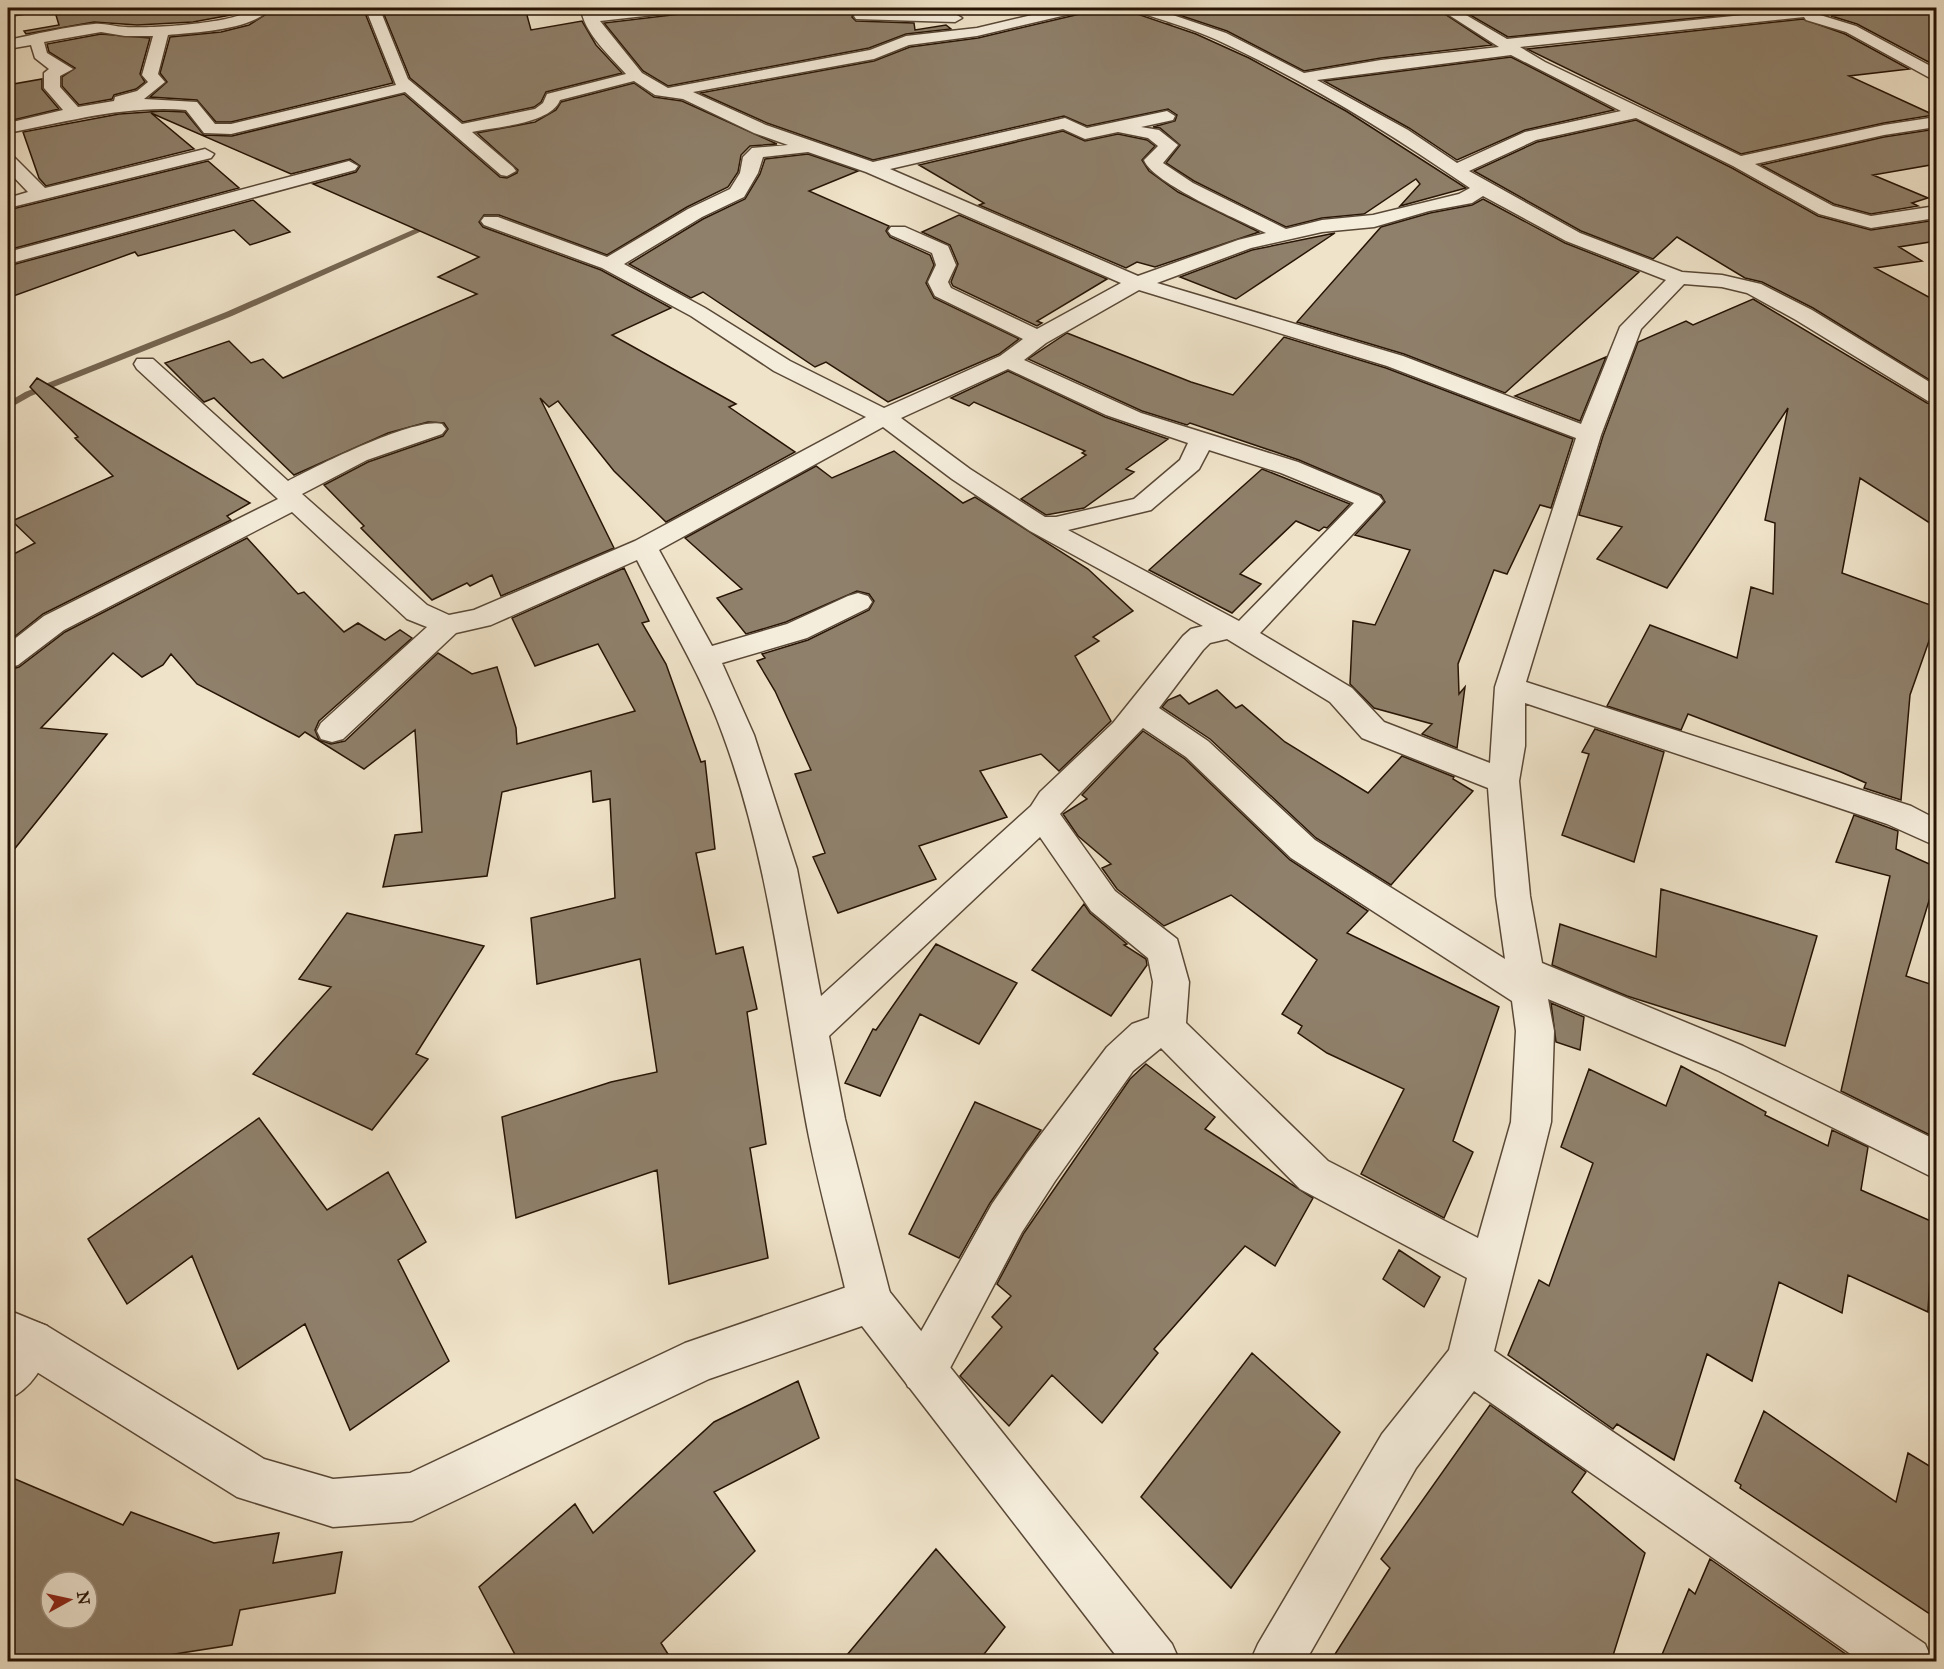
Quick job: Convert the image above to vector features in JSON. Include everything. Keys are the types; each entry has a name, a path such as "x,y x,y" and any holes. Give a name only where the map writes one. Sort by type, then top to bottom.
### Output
{"street":[{"path":"8,12 35,8"},
{"path":"8,45 102,28 129,32 162,29 178,31 243,20 255,16 260,11 258,8"},
{"path":"375,8 374,12 401,81 507,171"},
{"path":"680,8 589,13 610,47 636,76 661,92 687,95 760,129 872,168 1084,258 1137,283 1395,361 1589,435"},
{"path":"939,8 961,18 977,32"},
{"path":"661,92 874,54 906,41 977,32 1078,8"},
{"path":"1140,8 1221,36 1302,78 1402,134 1483,188 1573,237 1678,278 1754,288 1804,315 1936,396"},
{"path":"1445,8 1509,47 1739,162 1840,216 1871,222 1936,212"},
{"path":"1302,78 1394,61 1432,60 1509,47 1847,8"},
{"path":"1788,13 1828,21 1851,29 1936,75"},
{"path":"51,16 55,35"},
{"path":"861,16 961,18"},
{"path":"8,126 111,105 143,94 157,82 150,75 162,29"},
{"path":"8,45 38,44 55,35"},
{"path":"38,44 40,55 52,65 65,69 52,73 52,88 74,113"},
{"path":"458,130 540,113 549,105 553,97 636,76"},
{"path":"111,105 174,103 191,106 210,129 231,129 407,87"},
{"path":"286,98 293,99 301,111"},
{"path":"196,112 217,108"},
{"path":"1456,170 1531,136 1637,113"},
{"path":"872,168 1065,123 1086,134 1167,116"},
{"path":"1739,162 1884,130 1936,122"},
{"path":"1116,129 1143,131 1162,138 1169,145 1154,160 1155,166 1187,187 1284,235"},
{"path":"609,264 695,213 737,193 749,173 752,157 758,152 814,149"},
{"path":"8,203 39,193 204,154"},
{"path":"8,162 39,193"},
{"path":"8,258 349,166"},
{"path":"111,177 122,201 168,214"},
{"path":"332,731 447,625 481,618 644,547 884,417 1008,361 1038,338 1137,283 1245,244 1322,226 1374,221 1426,206 1465,199 1483,188"},
{"path":"491,221 609,264 698,312 782,366 884,417 961,474 1039,525 1236,632 1341,695 1373,730 1503,781"},
{"path":"898,231 941,250 946,265 938,282 942,292 1038,338"},
{"path":"1276,1662 1399,1451 1468,1361 1531,1122 1535,1031 1513,896 1503,781 1509,746 1510,687 1589,435 1631,327 1678,278"},
{"path":"809,1030 1043,816 1051,801 1124,731 1192,644 1202,636 1236,632 1370,501 1332,482 1149,423 1008,361"},
{"path":"145,364 417,612 447,625"},
{"path":"8,658 54,623 290,497 358,455 434,429"},
{"path":"1039,525 1058,525 1082,516 1142,505 1190,464 1202,439"},
{"path":"644,547 679,616 705,658 739,735 780,869 825,1119 870,1301 1154,1662"},
{"path":"705,658 797,631 858,602"},
{"path":"1510,687 1899,815 1936,833"},
{"path":"1141,711 1197,748 1303,849 1527,983 1730,1059 1936,1160"},
{"path":"1043,816 1103,901 1164,950 1171,982 1167,1029"},
{"path":"1167,1029 1314,1175 1491,1268"},
{"path":"924,1371 1007,1218 1041,1167 1120,1059 1145,1036 1167,1029"},
{"path":"16,1350 254,1480 333,1503 412,1497 701,1359 870,1301"},
{"path":"1468,1361 1907,1662"}],"building":[{"path":"86,8 248,8 231,15 193,22 137,25 94,22 26,34 24,31 59,25 55,12"},
{"path":"267,8 359,8 362,14 365,13 393,83 231,122 216,122 197,100 150,97 167,82 160,73 170,37 221,32 249,25 268,13"},
{"path":"429,8 468,8 468,13 525,8 531,30 582,21 596,45 622,73 546,92 541,102 534,107 463,122 410,78 383,12"},
{"path":"689,8 913,8 913,11 861,10 854,12 852,17 856,21 914,23 915,30 946,25 951,29 906,34 869,48 668,86 643,71 604,23 680,14"},
{"path":"1094,8 1131,8 1134,13 1196,34 1249,58 1346,111 1466,188 1400,206 1420,184 1416,179 1364,214 1322,218 1286,227 1194,181 1166,163 1180,145 1160,128 1153,127 1175,121 1177,115 1168,109 1087,126 1064,116 873,160 767,123 700,93 874,61 910,47 978,38 1084,13"},
{"path":"1158,8 1188,8 1203,14 1223,9 1230,12 1273,8 1436,8 1492,45 1381,58 1304,71 1227,31"},
{"path":"1458,8 1794,8 1508,37"},
{"path":"1856,8 1936,8 1936,66 1857,24 1831,16 1847,14"},
{"path":"1803,19 1845,34 1909,69 1849,76 1934,115 1884,123 1741,154 1527,49"},
{"path":"101,34 150,38 140,74 145,82 136,89 114,95 112,99 79,105 62,86 62,77 75,68 49,52 47,44"},
{"path":"1511,57 1614,110 1525,130 1457,160 1409,128 1324,81"},
{"path":"42,79 42,89 59,109 9,121 8,85"},
{"path":"634,83 654,97 682,101 777,144 750,146 741,155 738,172 728,187 687,207 607,255 499,215 484,215 479,222 483,227 601,270 671,308 612,335 736,404 729,407 795,452 666,522 614,471 558,401 549,407 540,398 614,548 501,596 492,575 470,586 467,583 432,600 361,528 364,526 324,485 368,462 443,436 448,429 444,423 428,422 388,433 294,475 214,398 204,402 165,363 229,341 251,363 263,359 283,378 477,294 438,277 479,257 313,184 356,172 360,166 350,159 291,174 151,113 194,149 46,186 39,178 23,132 119,114 163,111 185,112 204,135 232,136 404,94 500,177 507,178 517,173 518,170 477,133 535,122 556,110 561,102"},
{"path":"1636,120 1732,168 1818,216 1871,230 1936,220 1936,241 1899,247 1922,261 1875,268 1936,301 1936,384 1813,308 1762,282 1745,278 1677,237 1653,259 1581,231 1474,171 1537,142"},
{"path":"1936,129 1936,164 1873,175 1928,198 1912,203 1918,206 1871,214 1834,204 1761,165 1884,137"},
{"path":"1063,131 1085,141 1118,134 1147,140 1155,146 1142,160 1149,171 1178,192 1259,232 1155,267 1137,262 1126,268 979,205 984,203 919,165"},
{"path":"808,154 858,171 809,191 889,226 886,231 890,237 930,255 934,265 926,283 934,298 1019,339 999,354 888,402 826,362 815,367 703,292 691,298 629,264 703,219 745,199 760,174 765,159"},
{"path":"208,161 239,188 8,250 8,210"},
{"path":"1483,199 1565,243 1639,272 1505,393 1404,354 1297,322 1381,227 1430,213 1472,205"},
{"path":"253,200 290,232 250,245 234,230 138,256 135,252 8,298 8,266"},
{"path":"959,215 1107,279 1037,321 1042,323 1037,326 953,286 951,282 958,264 950,245 922,232"},
{"path":"1335,233 1236,299 1180,277 1252,250"},
{"path":"1753,299 1927,403 1936,405 1936,527 1860,478 1842,573 1936,607 1936,621 1910,695 1901,800 1864,788 1866,783 1841,772 1688,714 1681,730 1607,706 1650,625 1737,658 1751,587 1773,594 1775,523 1765,520 1788,408 1667,588 1597,559 1622,527 1579,515 1603,436 1638,342 1686,321 1693,325"},
{"path":"1067,333 1191,382 1233,395 1284,337 1386,368 1573,439 1551,508 1540,505 1507,574 1494,570 1458,664 1459,694 1465,687 1457,748 1422,734 1432,724 1374,708 1350,684 1353,621 1375,625 1410,550 1355,535 1385,502 1381,495 1299,460 1190,423 1187,425 1142,411 1028,359"},
{"path":"1606,357 1580,421 1515,396"},
{"path":"1008,371 1105,417 1168,439 1126,469 1134,472 1084,508 1046,515 1021,499 1086,455 1082,453 1085,451 974,402 969,406 951,398"},
{"path":"37,378 250,503 227,516 231,520 43,614 8,642 8,557 35,543 12,521 113,476 75,438 78,437 30,387"},
{"path":"894,451 963,503 975,497 1088,569 1133,611 1093,637 1099,641 1075,656 1111,721 1059,771 1041,754 980,771 1007,817 919,846 936,879 838,913 813,857 825,853 795,774 811,770 775,691 757,661 765,658 762,654 808,640 869,610 874,601 869,594 857,591 786,622 746,634 717,598 742,589 685,538 816,466 832,478"},
{"path":"1262,469 1350,504 1327,528 1324,527 1319,531 1296,521 1240,574 1261,584 1232,613 1149,570"},
{"path":"247,538 298,594 304,592 344,632 358,623 385,640 400,630 412,638 319,721 315,730 319,740 331,744 345,741 438,653 472,674 497,667 516,728 517,744 635,711 598,644 535,666 512,618 624,568 649,621 642,623 666,664 701,762 705,761 715,849 696,853 716,954 743,947 757,1009 747,1012 766,1144 750,1148 768,1258 669,1284 657,1170 516,1218 502,1117 611,1082 657,1072 640,959 537,984 531,918 615,898 610,799 593,802 591,771 502,792 487,876 383,887 395,835 422,832 415,730 364,769 305,732 299,737 197,684 171,654 163,665 142,677 113,653 41,728 107,734 8,857 8,670 19,667 65,632"},
{"path":"1217,690 1236,708 1242,705 1285,742 1368,793 1402,756 1454,777 1453,779 1473,791 1391,885 1316,838 1210,739 1162,707 1168,700 1180,695 1189,704"},
{"path":"1595,729 1664,752 1634,862 1562,835 1589,754 1582,752"},
{"path":"1143,731 1185,759 1290,860 1368,911 1347,933 1499,1007 1453,1141 1473,1152 1444,1218 1361,1174 1404,1089 1327,1053 1298,1033 1302,1026 1282,1014 1317,960 1231,895 1164,926 1117,889 1102,868 1111,864 1078,836 1063,814 1087,799 1082,795"},
{"path":"1854,815 1898,831 1896,849 1936,867 1936,878 1906,976 1936,986 1936,1138 1841,1091 1890,876 1836,862"},
{"path":"1661,889 1817,936 1785,1046 1627,996 1552,965 1560,924 1656,957"},
{"path":"1084,904 1090,913 1127,944 1124,945 1146,959 1147,965 1111,1016 1032,970"},
{"path":"347,913 484,946 416,1054 428,1059 372,1130 253,1074 331,987 299,979"},
{"path":"936,944 1017,983 979,1044 920,1014 880,1096 845,1083 873,1029 876,1030"},
{"path":"1551,1003 1584,1017 1580,1050 1556,1042"},
{"path":"1146,1064 1215,1117 1205,1129 1313,1198 1275,1266 1245,1246 1154,1349 1158,1353 1102,1423 1052,1375 1009,1426 960,1376 1002,1327 992,1317 1011,1296 997,1284 1024,1233 1130,1079"},
{"path":"1681,1066 1766,1112 1765,1115 1828,1146 1832,1130 1868,1147 1861,1190 1933,1222 1928,1312 1848,1275 1842,1313 1779,1282 1752,1381 1707,1354 1674,1460 1617,1424 1613,1429 1508,1355 1539,1280 1549,1286 1593,1163 1561,1147 1589,1069 1666,1106"},
{"path":"975,1102 1041,1130 990,1203 959,1258 909,1234"},
{"path":"259,1118 327,1210 388,1172 426,1242 398,1260 449,1361 350,1430 305,1324 238,1369 192,1256 127,1304 88,1239"},
{"path":"1399,1250 1440,1277 1424,1307 1383,1279"},
{"path":"1252,1353 1340,1432 1231,1588 1141,1497"},
{"path":"798,1381 819,1438 714,1492 755,1551 661,1643 673,1662 519,1662 479,1587 575,1504 593,1533 714,1422"},
{"path":"1490,1405 1586,1472 1572,1492 1645,1553 1611,1662 1330,1662 1390,1568 1381,1559"},
{"path":"1764,1411 1896,1502 1908,1453 1936,1470 1936,1618 1740,1488 1741,1485 1735,1481"},
{"path":"8,1476 123,1525 131,1512 214,1543 279,1533 273,1563 342,1552 335,1593 240,1610 232,1645 156,1657 153,1662 8,1662"},
{"path":"936,1549 1005,1627 978,1662 841,1662"},
{"path":"1710,1559 1857,1662 1659,1662 1689,1589 1695,1594"}],"waterway":[{"path":"1150,28 1176,22 1211,8"},
{"path":"493,189 525,164 534,162"},
{"path":"8,406 28,394 229,314 436,223"}]}
